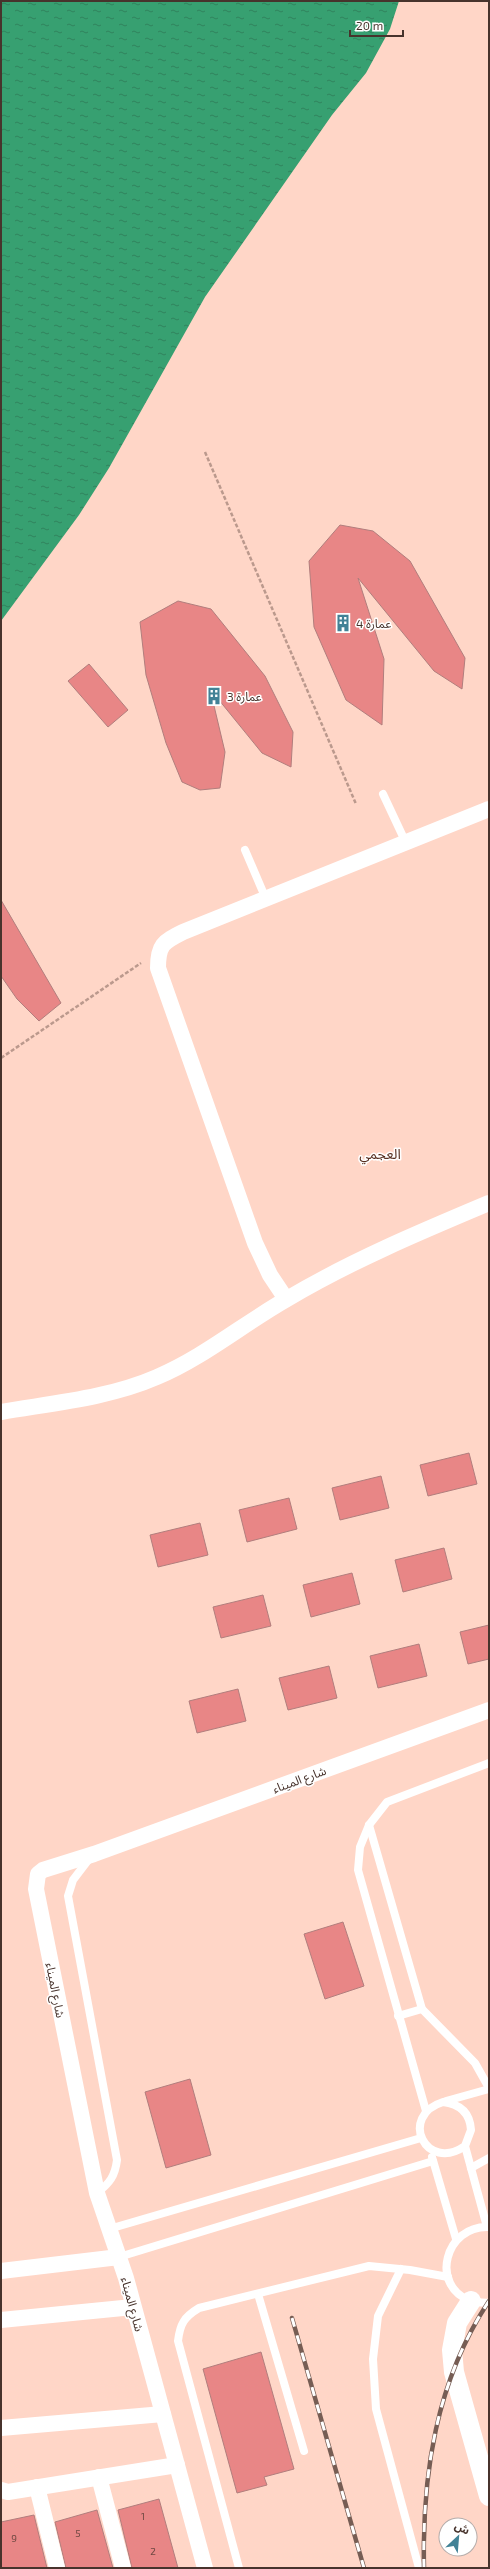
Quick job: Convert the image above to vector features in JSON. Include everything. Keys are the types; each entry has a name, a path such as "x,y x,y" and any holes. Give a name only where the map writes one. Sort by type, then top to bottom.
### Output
{"street":[{"path":"286,1299 270,1275 256,1243 158,968 158,951 167,939 178,934 489,809"},
{"path":"1,1412 101,1394 157,1377 184,1364 286,1299 368,1255 489,1203"},
{"name":"شارع الميناء","path":"205,2568 119,2257 97,2194 36,1881 38,1874 43,1870 94,1854 489,1710"},
{"path":"1,2271 119,2257"},
{"path":"480,2302 458,2323 452,2350 454,2372 489,2496"},
{"path":"1,2320 133,2306"},
{"path":"1,2428 163,2414"},
{"path":"1,2490 8,2492 177,2465"},
{"path":"99,2477 123,2568"},
{"path":"37,2487 57,2568"}],"lane":[{"path":"383,794 406,842"},
{"path":"245,850 266,899"},
{"path":"426,2111 358,1870 360,1847 369,1825 387,1802 489,1763"},
{"path":"369,1825 422,2009 476,2063 489,2088 443,2102 426,2111 421,2119 421,2138 429,2148 437,2153 447,2154 464,2146 472,2130 470,2121 460,2107 443,2102"},
{"path":"94,1854 82,1866 73,1880 68,1896 117,2160 115,2173 109,2184 97,2194"},
{"path":"398,2016 422,2009"},
{"path":"109,2228 421,2138"},
{"path":"464,2146 488,2227 476,2227 456,2239 447,2257 448,2277 461,2296 480,2302"},
{"path":"429,2148 456,2239"},
{"path":"471,2168 489,2158"},
{"path":"119,2257 433,2161"},
{"path":"239,2568 178,2341 179,2327 187,2315 199,2308 369,2266 401,2269 448,2277"},
{"path":"401,2269 378,2316 373,2359 376,2409 419,2568"},
{"path":"258,2294 304,2451"}],"path":[{"path":"205,452 356,804"},
{"path":"1,1058 158,951"}],"water":[{"path":"1,1 399,1 390,29 366,73 332,115 205,297 109,468 79,515 1,621"}],"building":[{"name":"عمارة 4","path":"340,525 373,531 410,561 465,658 462,689 434,671 358,578 384,659 382,725 346,700 314,627 309,561"},
{"name":"عمارة 3","path":"178,601 211,609 265,676 293,732 291,767 262,753 210,689 225,752 220,788 200,790 182,782 166,743 146,675 140,622"},
{"path":"89,664 128,710 108,727 68,681"},
{"path":"1,900 61,1003 39,1021 17,999 1,976"},
{"path":"469,1453 477,1484 428,1496 420,1465"},
{"path":"381,1476 389,1508 340,1520 332,1488"},
{"path":"289,1498 297,1529 247,1542 239,1510"},
{"path":"200,1523 208,1555 158,1567 150,1535"},
{"path":"444,1548 452,1579 403,1592 395,1560"},
{"path":"352,1573 360,1604 311,1617 303,1585"},
{"path":"263,1595 271,1626 221,1638 213,1607"},
{"path":"489,1625 489,1659 468,1664 460,1632"},
{"path":"419,1644 427,1676 378,1688 370,1656"},
{"path":"329,1666 337,1698 288,1710 279,1678"},
{"path":"238,1689 246,1721 197,1733 189,1701"},
{"path":"343,1922 364,1986 325,1999 304,1934"},
{"path":"190,2079 211,2155 166,2168 145,2092"},
{"path":"261,2352 294,2469 264,2477 267,2485 237,2493 203,2369"},
{"path":"159,2499 178,2568 132,2568 118,2510"},
{"path":"97,2510 113,2568 66,2568 55,2522"},
{"path":"34,2515 47,2568 1,2568 1,2522"}],"railway":[{"path":"424,2568 426,2498 436,2430 456,2363 471,2332 489,2301"},
{"path":"292,2318 364,2568"}],"place":[{"name":"عمارة 4","path":"343,623"},
{"name":"عمارة 3","path":"214,696"}],"district":[{"name":"العجمي","path":"380,1153"}]}
